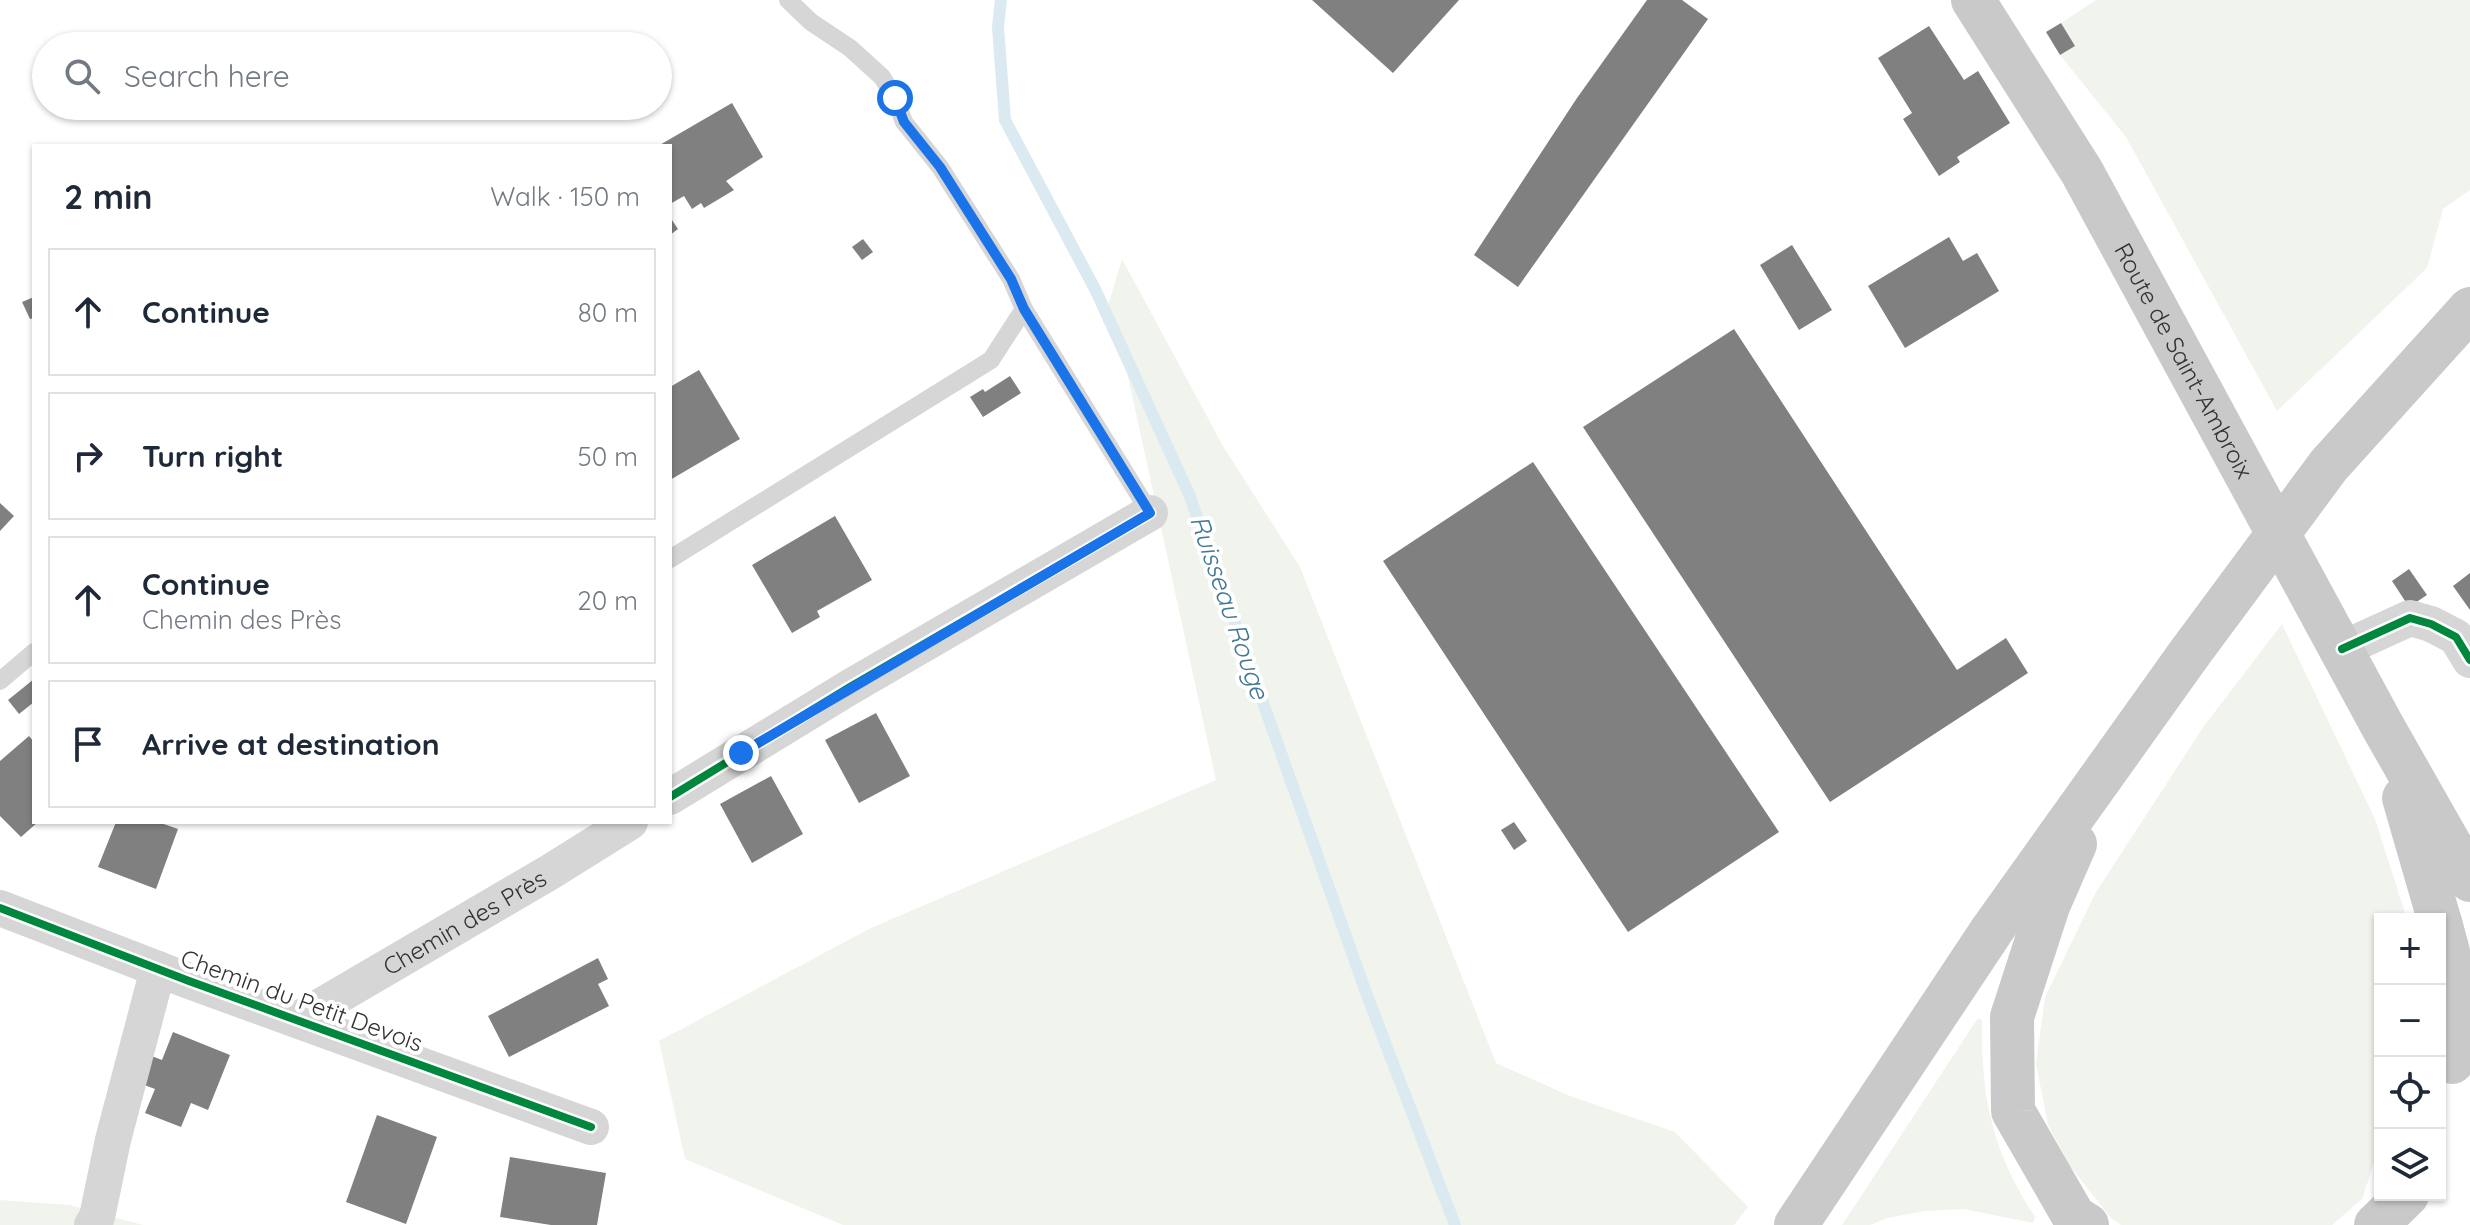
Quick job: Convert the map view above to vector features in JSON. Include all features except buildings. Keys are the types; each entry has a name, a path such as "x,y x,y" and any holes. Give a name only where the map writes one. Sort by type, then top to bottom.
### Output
{"main road":[{"name":"Route de Saint-Ambroix","path":"1973,0 2082,172 2383,727 2470,880"},
{"path":"1796,1225 1992,930 2189,654 2329,465 2470,309"},
{"name":"Route de Saint-Ambroix","path":"2383,727 2438,913"},
{"path":"2087,1225 2074,1217 2013,1111 2012,1017 2048,906 2113,758"},
{"name":"Route de Saint-Ambroix","path":"2446,944 2454,1063"},
{"path":"2376,1225 2401,1201"},
{"path":"2421,1201 2430,1225"}],"street":[{"path":"672,796 850,687 1150,513"},
{"path":"2342,649 2410,618 2431,624 2456,637 2470,660"},
{"name":"Chemin des Près","path":"297,1020 627,824"},
{"name":"Chemin du Petit Devois","path":"0,908 591,1127"},
{"path":"92,1225 97,1217 113,1140 158,969"}],"lane":[{"path":"788,0 811,22 850,48 882,77 895,98 904,122 940,167 1011,279 1024,309 1150,513"},
{"path":"672,558 991,360 1024,309"},
{"path":"0,681 32,654"}],"shaded area":[{"path":"2096,0 2470,0 2470,190 2443,209 2427,268 2277,411 2126,137 2060,55 2075,46 2061,23"},
{"path":"1122,259 1223,446 1300,567 1496,1063 1570,1096 1675,1132 1748,1207 1734,1225 843,1225 685,1159 659,1041 871,928 1216,780 1122,349 1103,322"},
{"path":"2282,624 2375,819 2405,913 2374,913 2374,1163 2362,1199 2332,1225 2121,1225 2111,1218 2070,1166 2048,1125 2036,1064 2045,997 2096,892 2204,726"},
{"path":"1978,1018 1982,1020 1984,1075 1992,1123 2008,1169 2035,1217 2033,1223 1964,1209 1925,1211 1887,1218 1870,1225 1842,1225"},
{"path":"0,1200 70,1205 143,1225 0,1225"}],"waterway":[{"name":"Ruisseau Rouge","path":"1001,0 998,27 1005,120 1096,291 1189,494 1368,998 1455,1225"}],"cycle path":[{"path":"672,796 850,687 1150,513"},
{"path":"2342,649 2410,618 2431,624 2456,637 2470,660"},
{"path":"0,908 189,981 591,1127"}],"route":[{"path":"741,753 1150,513 1024,309 1011,279 940,167 904,122 895,98"}]}
